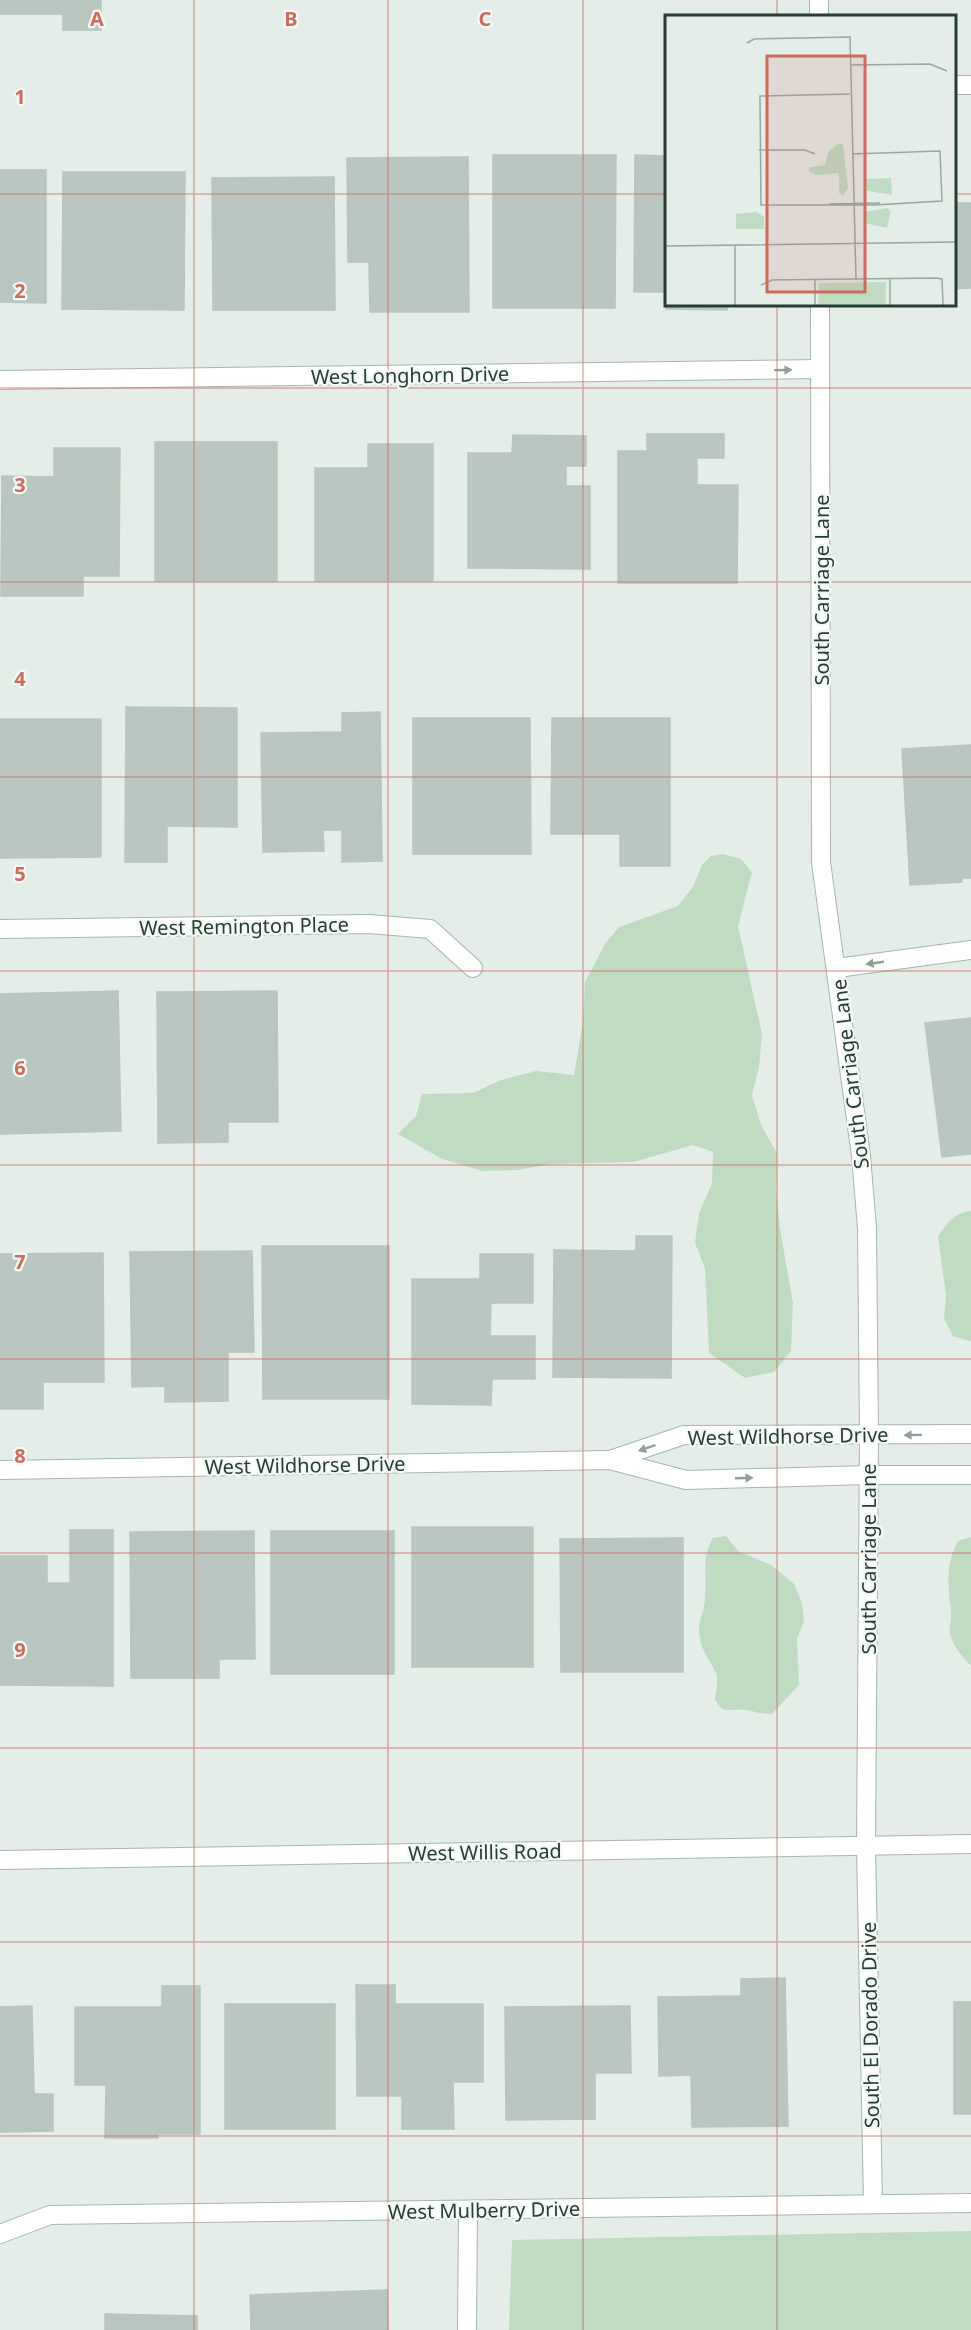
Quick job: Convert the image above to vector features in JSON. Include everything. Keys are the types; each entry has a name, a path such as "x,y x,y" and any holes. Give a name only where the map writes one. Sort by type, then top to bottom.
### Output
{"street":[{"name":"South Carriage Lane","path":"820,306 821,862 861,1156 867,1228 866,1845"},
{"name":"West Longhorn Drive","path":"0,380 820,369"},
{"name":"West Remington Place","path":"0,929 369,924 429,929 473,968"},
{"path":"837,968 971,950"},
{"name":"West Wildhorse Drive","path":"610,1461 684,1435 971,1434"},
{"name":"West Wildhorse Drive","path":"0,1470 610,1461 686,1480 868,1474 971,1474"},
{"name":"West Willis Road","path":"0,1860 971,1844"},
{"name":"South El Dorado Drive","path":"866,1845 873,2204"},
{"name":"West Mulberry Drive","path":"0,2234 50,2215 971,2203"},
{"path":"467,2330 468,2210"}],"green space":[{"path":"723,854 741,859 752,872 738,926 762,1034 759,1067 752,1095 761,1125 777,1153 776,1192 793,1303 791,1351 774,1372 745,1378 709,1353 705,1268 695,1243 699,1213 712,1183 713,1152 693,1145 633,1162 551,1164 518,1170 482,1171 442,1159 398,1134 416,1116 422,1094 473,1093 501,1080 536,1071 574,1075 583,1021 585,982 605,944 619,927 678,906 693,887 702,865 711,856"},
{"path":"971,1211 971,1341 969,1341 953,1336 944,1319 946,1295 938,1236 955,1216"},
{"path":"726,1536 738,1551 771,1565 794,1584 802,1603 804,1621 797,1639 799,1685 772,1714 722,1709 715,1700 717,1677 701,1644 699,1627 705,1604 705,1568 709,1545 713,1538"},
{"path":"971,1537 971,1666 951,1639 948,1583 949,1567 958,1541"},
{"path":"971,2231 971,2330 509,2330 512,2240"}],"building":[{"path":"0,0 101,0 101,30 63,30 63,14 0,14"},
{"path":"493,155 616,155 615,308 493,308"},
{"path":"635,155 665,156 665,292 634,292"},
{"path":"468,157 469,312 370,312 369,262 348,262 347,158"},
{"path":"0,170 46,170 46,303 0,302"},
{"path":"63,172 185,172 184,310 62,309"},
{"path":"334,177 335,310 213,310 212,178"},
{"path":"956,203 971,203 971,288 956,289"},
{"path":"666,306 727,306 727,310 666,309"},
{"path":"647,434 724,434 724,458 697,458 697,485 738,485 737,583 618,583 618,451 647,451"},
{"path":"513,435 586,436 586,466 566,466 566,486 590,486 590,569 468,568 468,453 512,453"},
{"path":"155,442 277,442 277,581 155,581"},
{"path":"368,444 433,444 433,581 315,581 315,468 368,468"},
{"path":"54,448 120,448 119,576 83,576 83,596 1,596 2,476 54,477"},
{"path":"126,707 237,708 237,827 167,826 167,862 125,862"},
{"path":"380,712 382,861 342,862 342,830 323,830 324,851 263,852 261,733 342,732 342,713"},
{"path":"413,718 530,718 531,854 413,854"},
{"path":"552,718 670,718 670,866 620,866 620,834 551,834"},
{"path":"0,719 101,719 101,857 0,858"},
{"path":"971,745 971,878 962,878 962,882 910,885 902,749"},
{"path":"118,991 121,1131 0,1134 0,994"},
{"path":"277,991 278,1122 228,1122 228,1142 158,1143 157,992"},
{"path":"971,1018 971,1154 942,1157 925,1023"},
{"path":"636,1236 672,1236 671,1378 553,1377 554,1250 636,1251"},
{"path":"262,1246 389,1246 389,1399 263,1399"},
{"path":"252,1251 254,1352 228,1352 228,1401 165,1402 165,1386 132,1387 130,1252"},
{"path":"103,1253 104,1382 43,1382 43,1409 0,1409 0,1254"},
{"path":"480,1254 533,1254 533,1303 491,1303 490,1336 535,1336 535,1379 492,1379 491,1405 412,1404 412,1279 480,1279"},
{"path":"412,1527 533,1527 533,1667 412,1667"},
{"path":"70,1530 113,1530 113,1686 0,1685 0,1556 47,1556 47,1583 70,1583"},
{"path":"254,1531 255,1659 219,1659 219,1678 131,1678 130,1532"},
{"path":"271,1531 394,1531 394,1674 271,1674"},
{"path":"683,1538 683,1672 561,1672 560,1539"},
{"path":"785,1978 788,2126 692,2127 691,2075 659,2076 658,1997 741,1996 741,1979"},
{"path":"356,1985 395,1985 395,2004 483,2004 483,2082 453,2082 454,2129 402,2129 402,2096 357,2096"},
{"path":"162,1986 200,1986 200,2134 158,2134 158,2138 105,2138 106,2085 75,2085 75,2007 162,2007"},
{"path":"954,2002 971,2002 971,2114 954,2114"},
{"path":"225,2004 335,2004 335,2129 225,2129"},
{"path":"32,2006 34,2094 53,2094 53,2131 0,2132 0,2007"},
{"path":"630,2006 631,2073 595,2073 595,2119 506,2120 505,2007"},
{"path":"387,2290 388,2330 251,2330 250,2295"},
{"path":"105,2314 197,2316 197,2330 105,2330"}]}
